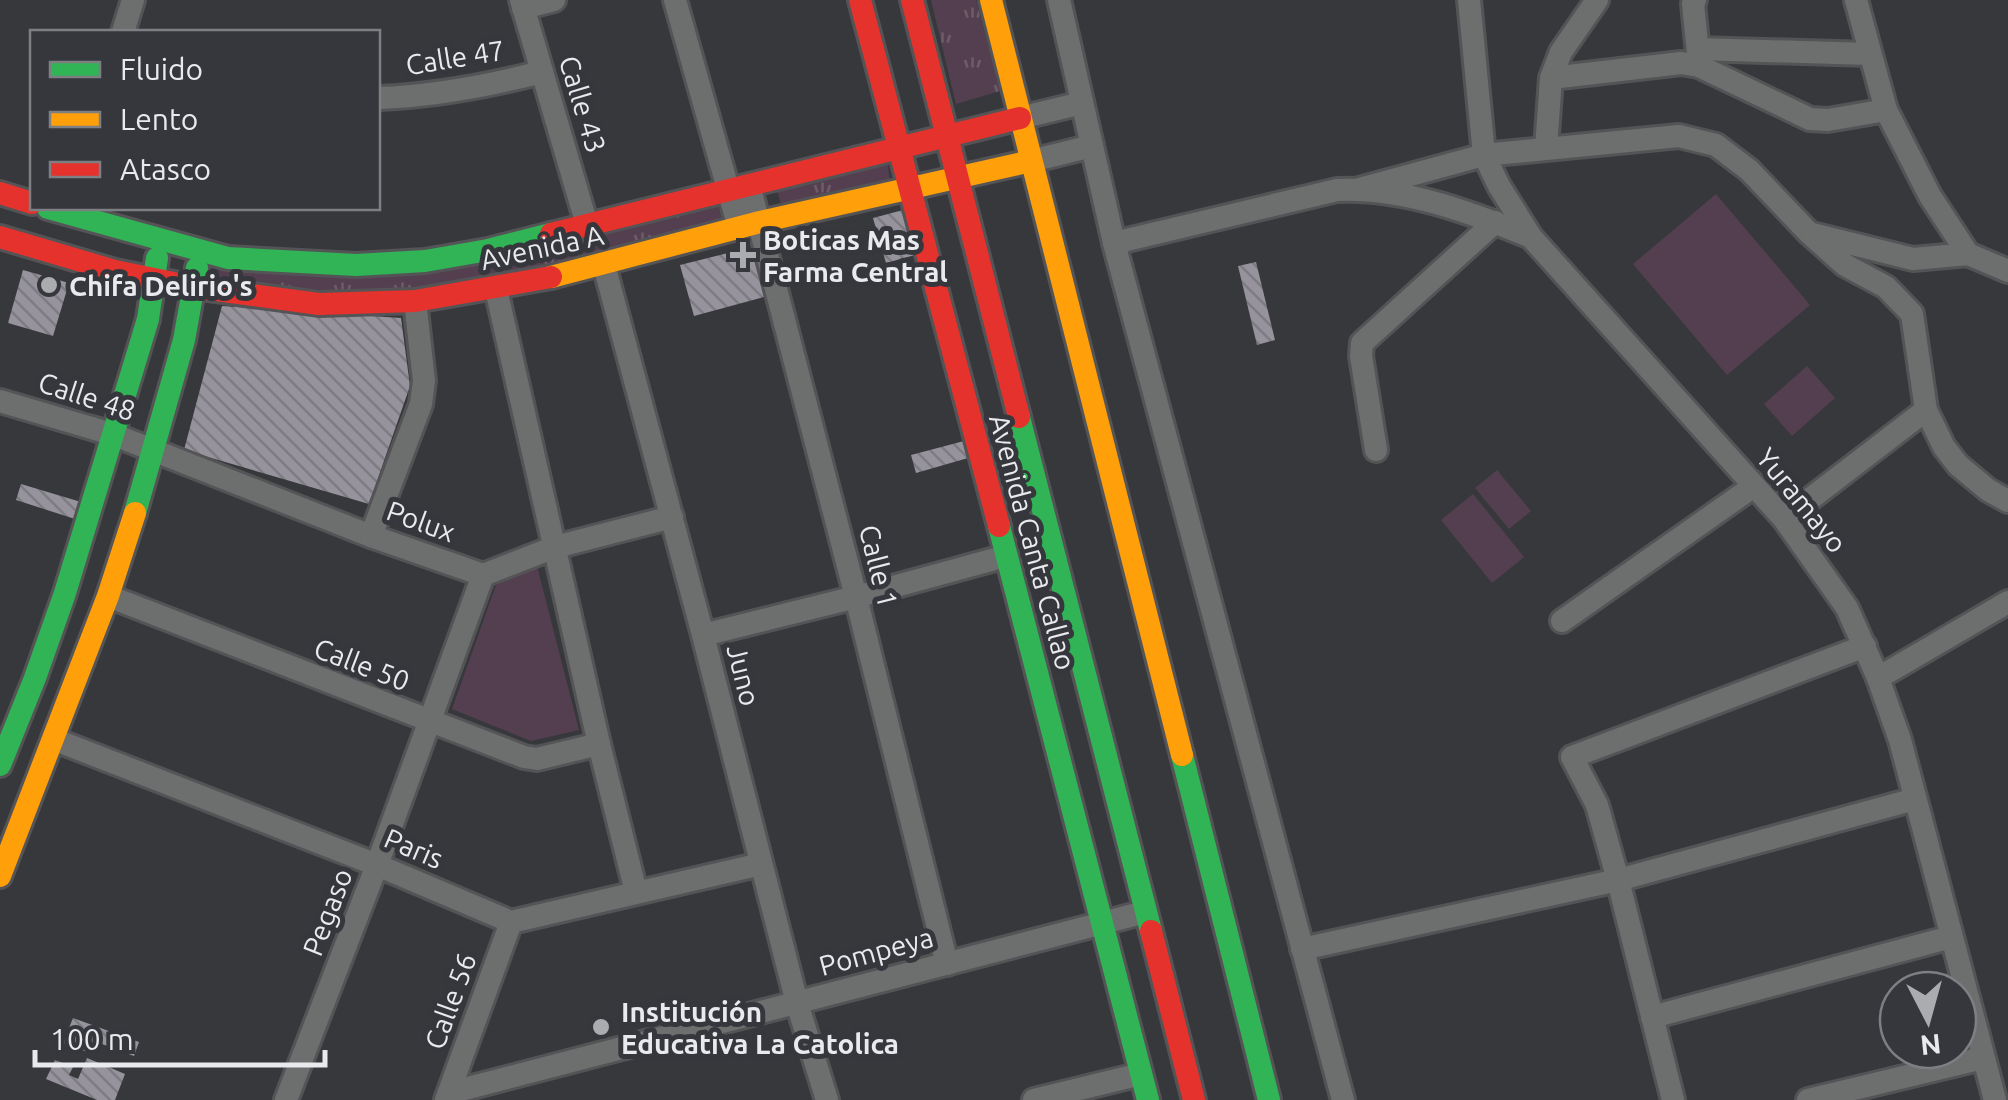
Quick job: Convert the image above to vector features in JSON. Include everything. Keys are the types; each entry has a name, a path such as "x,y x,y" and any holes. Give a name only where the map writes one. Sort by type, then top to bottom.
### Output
{"street":[{"path":"124,30 134,0"},
{"path":"522,4 554,0"},
{"name":"Calle 1","path":"675,0 739,187 856,597 947,964"},
{"name":"Avenida Canta Callao","path":"860,0 1148,1100"},
{"name":"Avenida Canta Callao","path":"912,0 1194,1100"},
{"path":"990,0 1269,1100"},
{"path":"1059,0 1114,243 1342,1100"},
{"name":"Yuramayo","path":"1470,0 1484,155 1499,186 1531,237 1784,519 1847,608 1900,740 1994,1100"},
{"path":"1546,148 1551,78 1561,52 1597,0"},
{"path":"1696,0 1699,58"},
{"path":"1856,0 1886,110 1930,196 1968,254"},
{"name":"Calle 43","path":"522,4 587,225"},
{"path":"1551,78 1699,58 1870,54"},
{"path":"1699,58 1810,119 1828,120 1886,110"},
{"name":"Calle 47","path":"380,98 463,90 542,72"},
{"name":"Avenida A","path":"63,210 228,258 356,265 426,260 587,225 1082,103"},
{"path":"1358,190 1484,155 1679,136 1716,145 1750,170 1845,265 1886,287 1912,314 1926,410 1944,447 1958,465 2008,501"},
{"name":"Avenida A","path":"0,237 115,271 193,287 319,304 415,300 496,289 604,265 750,225 1092,146"},
{"path":"1114,243 1337,190 1417,198 1531,237"},
{"path":"0,193 30,202"},
{"path":"1376,450 1360,356 1362,343 1495,222"},
{"path":"1809,233 1913,259 1968,254 2008,271"},
{"path":"0,765 65,593 148,319 161,239"},
{"path":"0,876 108,596 155,450 184,340 200,249"},
{"name":"Juno","path":"604,265 797,1003 827,1100"},
{"path":"496,289 636,892"},
{"path":"371,536 421,404 424,381 415,300"},
{"name":"Calle 48","path":"0,401 155,450"},
{"path":"1784,519 1926,410"},
{"name":"Polux","path":"155,450 371,536 483,575"},
{"path":"1562,621 1754,486"},
{"path":"483,575 555,546 672,517"},
{"path":"703,634 1006,556"},
{"name":"Pegaso","path":"286,1100 483,575"},
{"name":"Calle 50","path":"108,596 524,757 537,759 599,744"},
{"path":"1878,678 2008,602"},
{"path":"1673,1100 1596,805 1572,757 1865,646"},
{"name":"Paris","path":"53,739 377,865 510,922"},
{"path":"1302,949 1618,880 1915,800"},
{"path":"510,922 762,864"},
{"name":"Pompeya","path":"448,1097 1144,912"},
{"name":"Calle 56","path":"448,1097 510,922"},
{"path":"1652,1017 1951,938"},
{"path":"1808,1100 1983,1058"},
{"path":"1034,1100 1141,1074"}],"green space":[{"path":"931,0 976,0 1000,91 956,104"},
{"path":"887,160 890,181 782,208 776,187"},
{"path":"1716,194 1810,305 1727,375 1633,264"},
{"path":"717,204 724,224 501,281 374,293 217,284 219,263 439,270"},
{"path":"1807,366 1835,398 1792,436 1764,404"},
{"path":"1497,470 1531,511 1509,529 1475,488"},
{"path":"1473,494 1524,557 1492,583 1441,520"},
{"path":"537,566 579,730 531,741 452,709 496,585"}],"building":[{"path":"903,210 915,255 886,263 873,218"},
{"path":"748,248 758,256 768,296 694,316 680,265"},
{"path":"1256,262 1275,340 1257,345 1238,266"},
{"path":"23,270 69,283 53,336 8,323"},
{"path":"222,306 401,318 410,386 369,504 184,450"},
{"path":"964,441 968,458 916,473 911,455"},
{"path":"21,484 81,502 75,519 16,500"},
{"path":"73,1018 139,1042 134,1056 94,1041 90,1053 63,1043"},
{"path":"87,1058 125,1074 115,1100 97,1100 46,1079 55,1060 73,1067 69,1075 78,1079"}],"traffic: fast":[{"path":"55,210 228,258 356,265 425,261 551,234"},
{"path":"0,765 65,593 148,319 157,258"},
{"path":"135,513 184,340 197,268"},
{"path":"1019,417 1151,931"},
{"path":"999,526 1148,1100"},
{"path":"1182,755 1269,1100"}],"traffic: slow":[{"path":"991,0 1182,755"},
{"path":"551,277 760,222 1031,161"},
{"path":"0,876 108,596 135,513"}],"traffic: jam":[{"path":"860,0 999,526"},
{"path":"912,0 1019,417"},
{"path":"551,234 1020,118"},
{"path":"0,193 30,202"},
{"path":"0,237 115,271 193,287 319,304 415,301 551,277"},
{"path":"1151,931 1194,1100"}],"place":[{"name":"Boticas Mas Farma Central","path":"743,255"},
{"name":"Chifa Delirio's","path":"49,285"},
{"name":"Institución Educativa La Catolica","path":"601,1027"}]}
